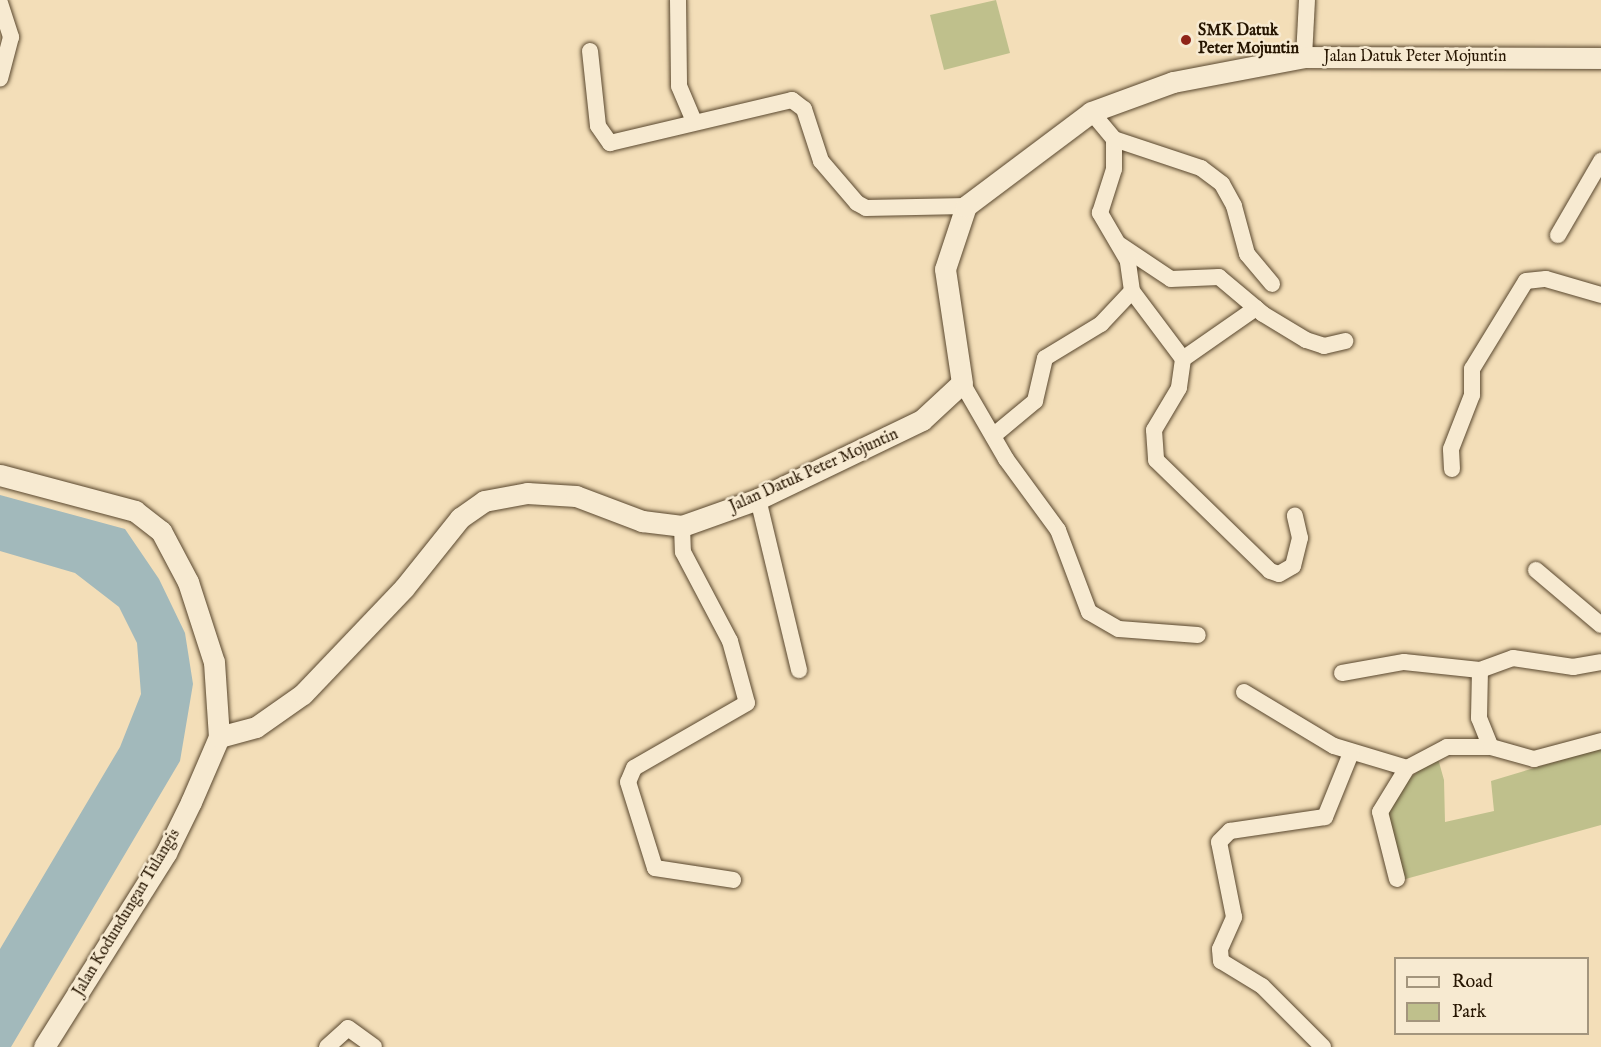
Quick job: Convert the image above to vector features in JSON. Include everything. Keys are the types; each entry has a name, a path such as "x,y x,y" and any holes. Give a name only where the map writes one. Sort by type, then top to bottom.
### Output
{"street":[{"path":"678,0 679,86 694,122"},
{"path":"1304,57 1307,0"},
{"path":"0,3 10,37 0,79"},
{"path":"590,51 602,138 621,144 694,122 792,100 804,108 821,161 856,203 866,208 966,206 945,269 966,389 993,436 1058,530 1070,573 1089,612 1119,629 1198,635"},
{"name":"Jalan Datuk Peter Mojuntin","path":"966,206 1034,150 1091,112 1173,82 1304,57 1601,58"},
{"path":"1091,112 1114,139 1216,178 1234,206 1247,254 1272,284"},
{"path":"1114,139 1114,169 1100,213 1132,273 1132,291 1183,359 1179,388 1154,430 1156,460 1270,571 1279,574 1293,566 1300,538 1295,516"},
{"path":"1558,235 1601,161"},
{"path":"1118,244 1171,279 1219,277 1256,308 1306,340 1324,346 1345,341"},
{"path":"1452,469 1451,449 1472,395 1472,369 1526,281 1546,279 1601,295"},
{"path":"993,436 1035,401 1045,358 1101,324 1132,291"},
{"path":"1183,359 1256,308"},
{"name":"Jalan Datuk Peter Mojuntin","path":"219,736 256,728 303,694 396,597 460,518 484,501 527,493 576,496 682,539 892,439 966,389"},
{"name":"Jalan Kodundungan Tulangis","path":"0,475 135,511 161,531 188,582 211,643 219,736 166,854 44,1047"},
{"path":"759,503 799,670"},
{"path":"682,539 730,641 747,703 633,768 628,782 655,868 733,880"},
{"path":"1536,570 1601,625"},
{"path":"1342,673 1426,662 1480,670 1513,658 1573,667 1601,662"},
{"path":"1480,670 1479,718 1491,747"},
{"path":"1244,692 1351,753 1407,768"},
{"path":"1397,879 1380,812 1407,768 1447,747 1491,747 1534,759 1601,741"},
{"path":"1323,1047 1262,986 1221,961 1220,949 1234,917 1219,842 1230,831 1325,817 1351,753"},
{"path":"327,1047 348,1029 374,1047"}],"green space":[{"path":"996,0 1010,53 944,70 930,15"},
{"path":"1601,748 1601,825 1402,880 1383,813 1396,790 1437,755 1444,780 1445,822 1494,811 1491,781"}],"water":[{"path":"0,495 125,529 159,579 185,633 193,684 180,761 11,1047 0,1047 0,949 120,747 141,694 137,643 119,607 75,573 0,551"}],"place":[{"name":"SMK Datuk Peter Mojuntin","path":"1186,40"}]}
